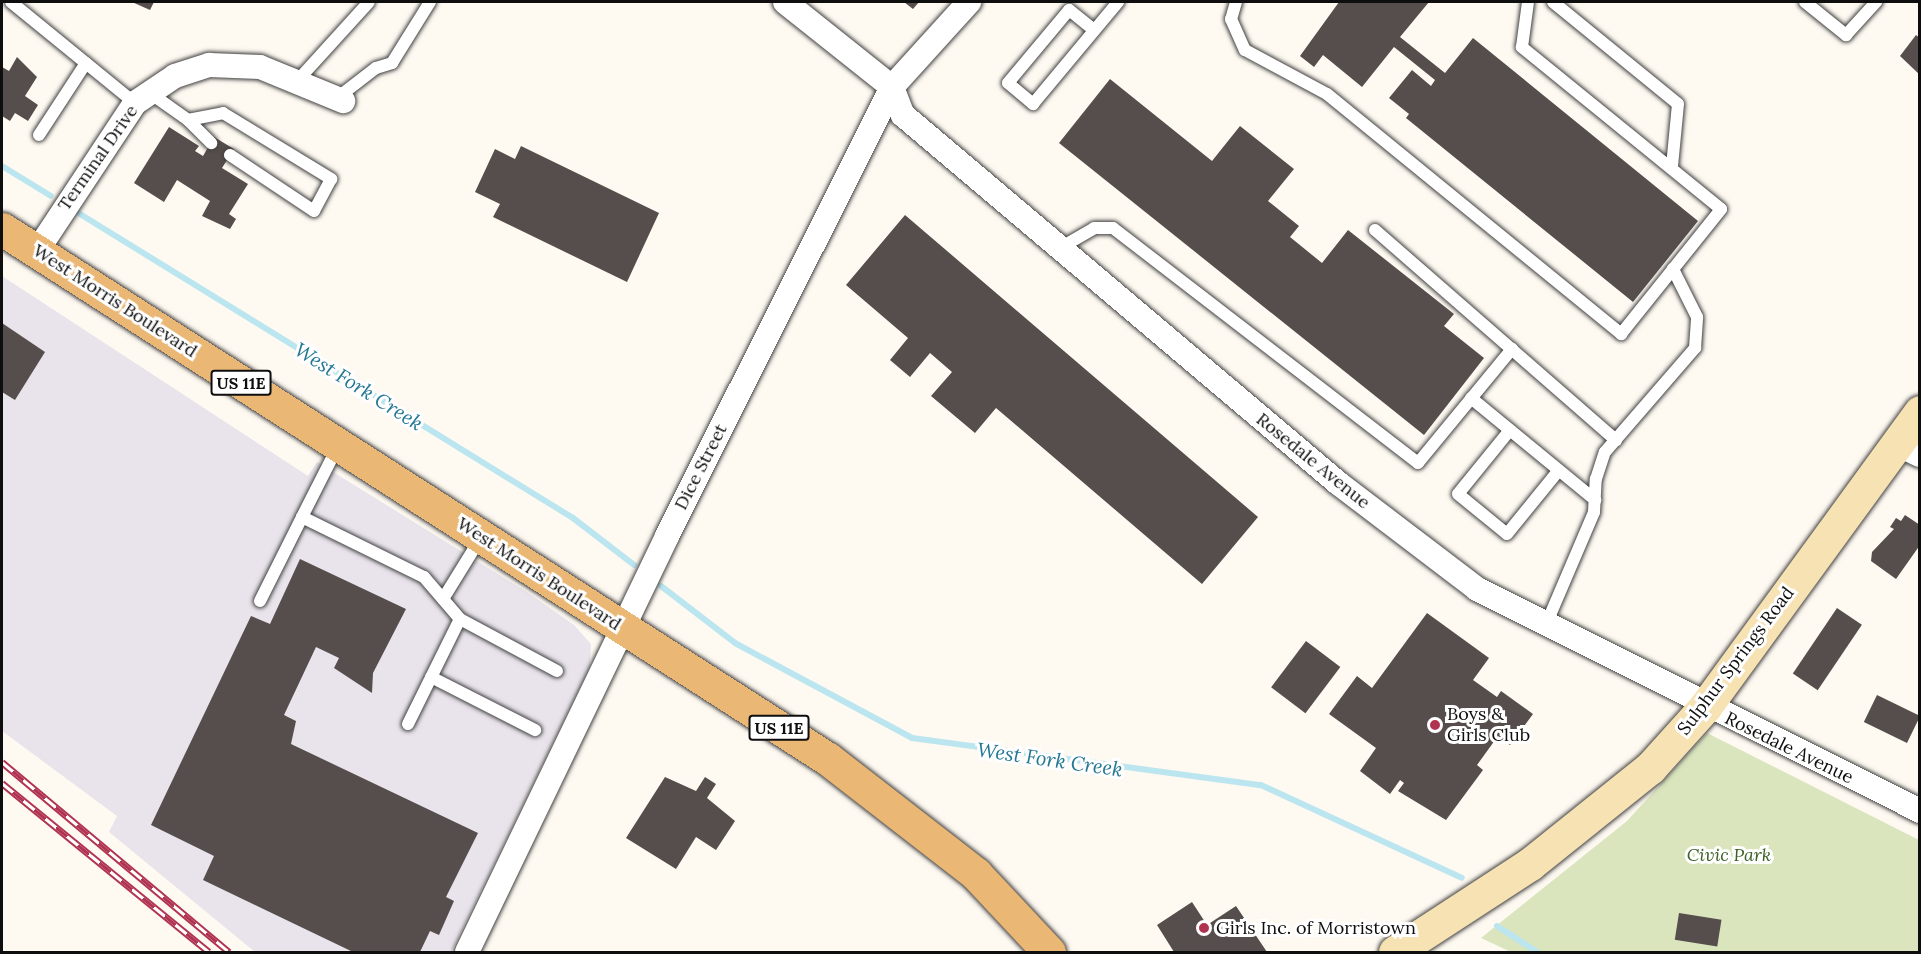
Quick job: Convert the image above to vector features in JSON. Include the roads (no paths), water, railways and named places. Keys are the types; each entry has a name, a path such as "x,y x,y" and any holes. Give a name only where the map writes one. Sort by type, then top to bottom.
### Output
{"main road":[{"name":"West Morris Boulevard","path":"2,229 875,792 976,874 1049,952"}],"street":[{"path":"785,2 892,87"},
{"name":"Dice Street","path":"467,952 623,628 892,87 969,2"},
{"name":"Terminal Drive","path":"37,251 142,98 175,76 209,65 260,67 298,80 340,99"},
{"name":"Rosedale Avenue","path":"892,87 903,115 1338,483 1477,590 1545,628 1920,811"},
{"name":"Sulphur Springs Road","path":"1395,952 1596,816 1705,707 1908,449 1920,412"}],"lane":[{"path":"11,2 86,63 142,98 188,120 211,143"},
{"path":"298,80 369,2"},
{"path":"340,99 376,68 392,63 430,2"},
{"path":"1094,30 1069,10 1008,83 1033,104 1118,2"},
{"path":"1236,2 1231,19 1245,50 1327,94 1621,334 1721,209 1522,47 1528,2"},
{"path":"1553,2 1678,104 1671,166"},
{"path":"1805,2 1846,35 1876,2"},
{"path":"39,135 86,63"},
{"path":"188,120 223,113 332,179 314,211 230,155"},
{"path":"1060,248 1094,228 1113,228 1418,463 1512,350"},
{"path":"1375,230 1616,440"},
{"path":"1545,628 1595,500 1599,470 1616,440 1695,348 1697,317 1673,269"},
{"path":"1471,398 1595,500"},
{"path":"1510,430 1458,494 1507,534 1559,470"},
{"path":"260,601 339,445"},
{"path":"302,518 424,577 460,619 557,671"},
{"path":"443,599 481,537"},
{"path":"408,724 460,619"},
{"path":"431,677 535,730"}],"waterway":[{"name":"West Fork Creek","path":"2,166 51,196"},
{"name":"West Fork Creek","path":"80,214 573,518 634,565"},
{"name":"West Fork Creek","path":"661,586 735,643 912,738 1261,785 1462,878"},
{"name":"West Fork Creek","path":"1497,926 1537,952"}],"railway":[{"path":"2,762 229,952"},
{"path":"2,783 209,952"}],"place":[{"name":"Boys & Girls Club","path":"1435,725"},
{"name":"Girls Inc. of Morristown","path":"1204,928"}],"park label":[{"name":"Civic Park","path":"1729,855"}]}
